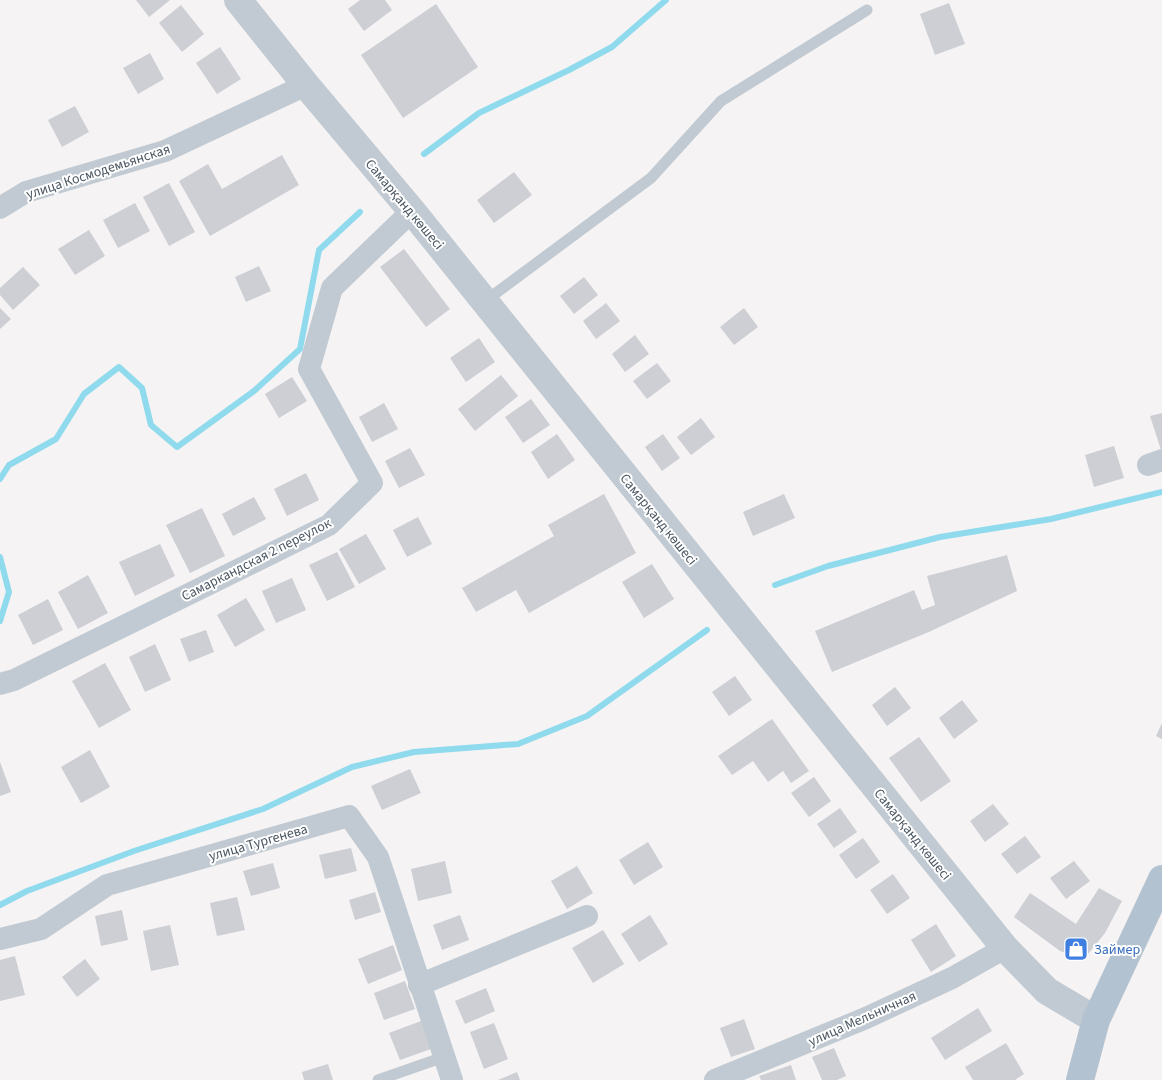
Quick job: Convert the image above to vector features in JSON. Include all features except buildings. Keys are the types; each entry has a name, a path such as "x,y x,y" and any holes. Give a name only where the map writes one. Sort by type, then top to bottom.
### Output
{"main road":[{"path":"1080,1080 1096,1020 1162,879"}],"street":[{"name":"Самарқанд көшесі","path":"238,0 306,85 412,211 1005,948 1047,991 1096,1020"},
{"name":"улица Космодемьянская","path":"0,208 26,192 165,151 306,85"},
{"name":"Самаркандская 2 переулок","path":"0,684 14,680 329,525 372,483 309,369 332,288 412,211"},
{"name":"улица Тургенева","path":"0,940 42,929 106,885 349,816 378,857 452,1080"},
{"path":"419,985 587,916"},
{"name":"улица Мельничная","path":"715,1080 866,1018 952,978 1005,948"}],"lane":[{"path":"484,302 651,178 721,101 867,10"},
{"path":"378,1080 444,1057"}],"waterway":[{"path":"424,154 479,113 612,47 666,0"},
{"path":"0,479 9,465 56,439 84,394 119,367 142,388 151,425 177,447 254,391 300,349 319,250 360,212"},
{"path":"775,585 828,566 940,537 1051,519 1162,492"},
{"path":"0,557 9,592 0,621"},
{"path":"0,905 27,891 134,851 263,809 352,767 414,752 518,744 587,716 707,630"}],"place":[{"name":"Займер","path":"1076,949"}]}
